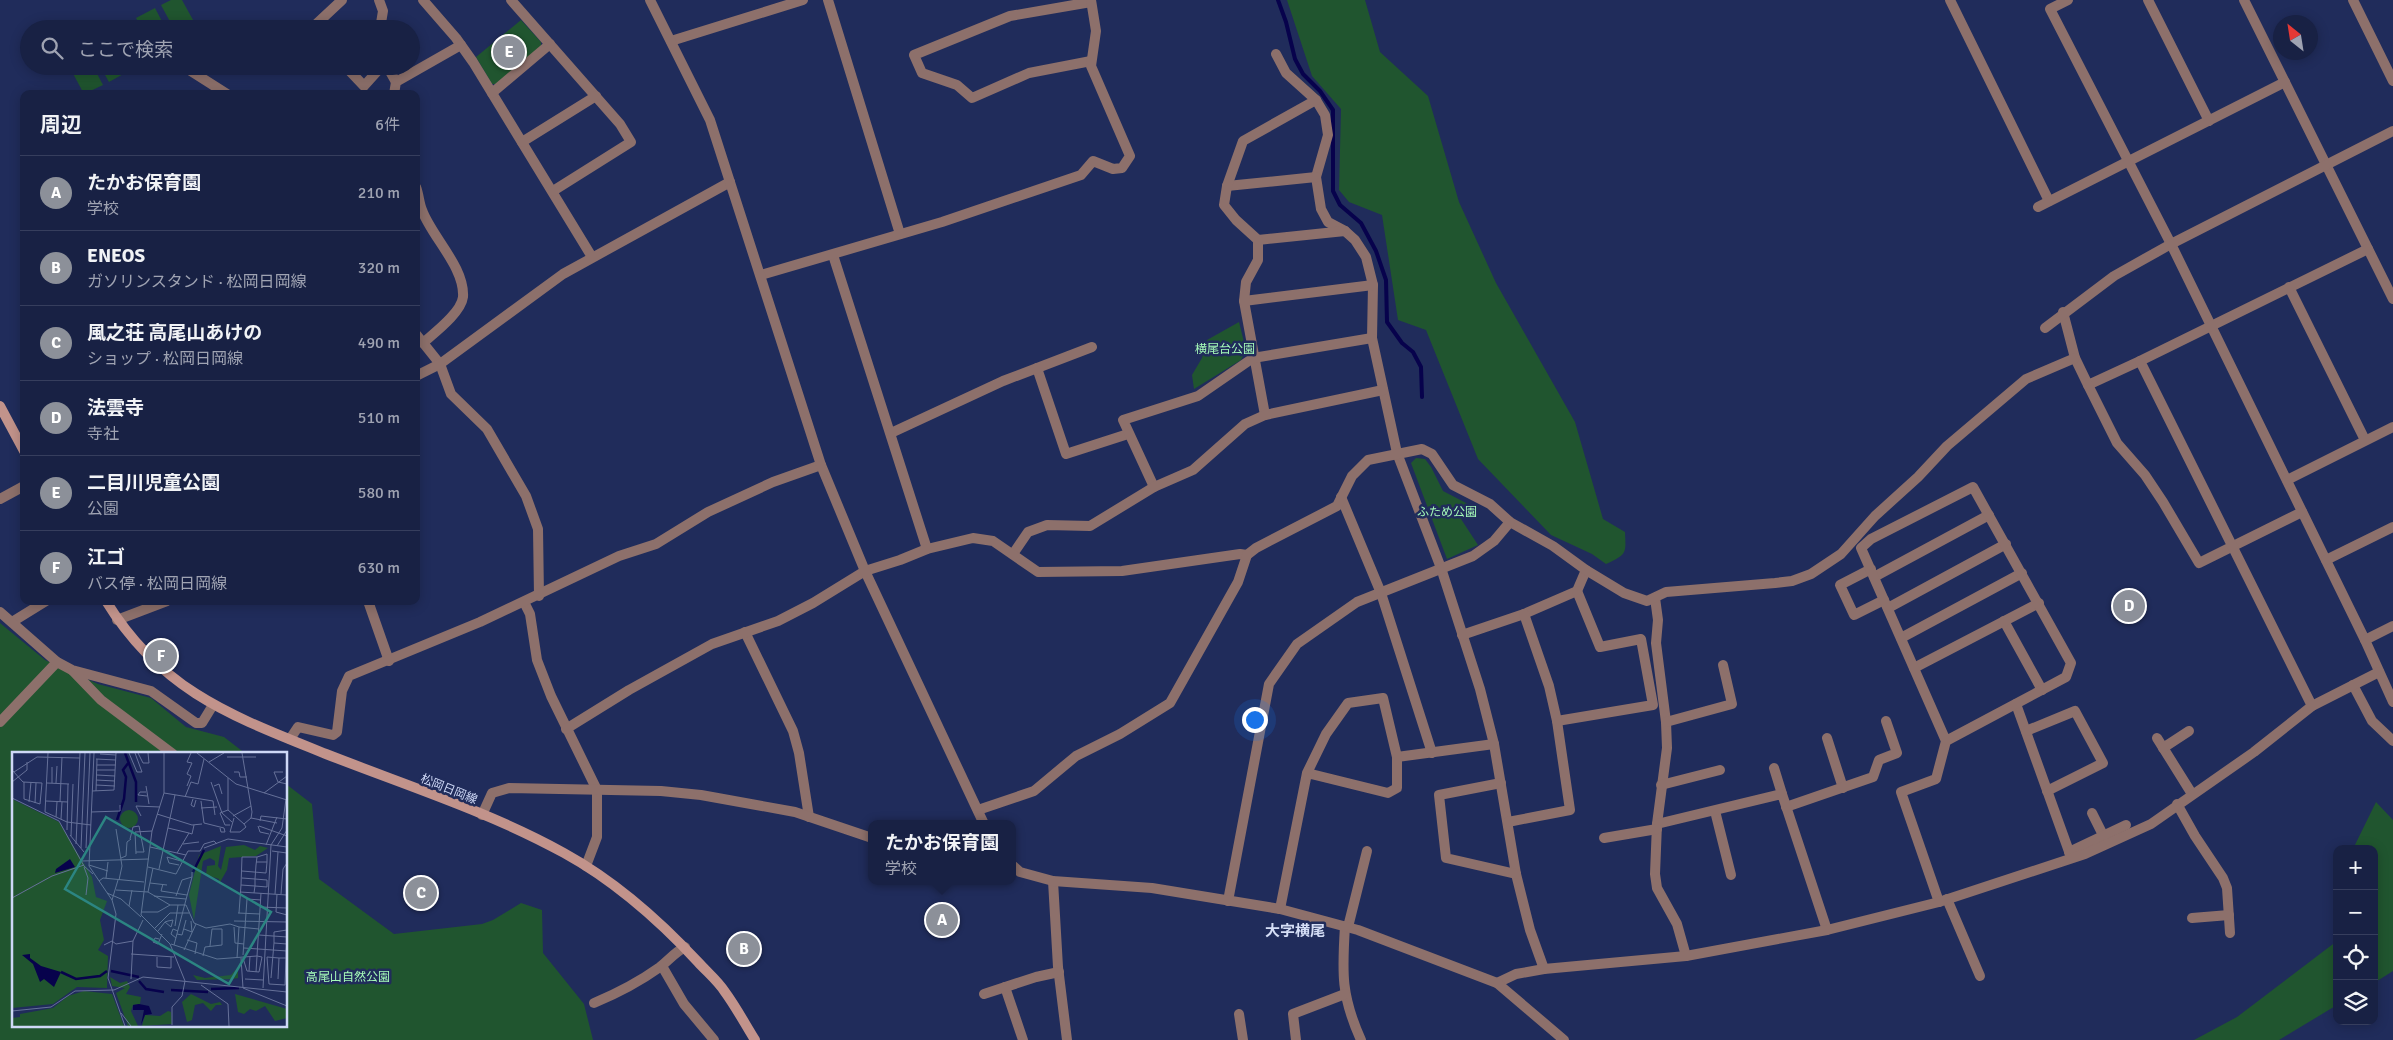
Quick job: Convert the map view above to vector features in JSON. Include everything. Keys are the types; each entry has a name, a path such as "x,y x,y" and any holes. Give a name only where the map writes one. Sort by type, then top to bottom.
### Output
{"main road":[{"path":"0,406 20,443"},
{"name":"松岡日岡線","path":"108,605 117,620 133,640 155,663 214,706 246,722 482,815 542,842 586,866 629,897 685,948 725,991 755,1040"}],"street":[{"path":"321,20 342,0"},
{"path":"379,0 383,11 382,20"},
{"path":"423,0 461,45 553,191 592,257"},
{"path":"511,0 620,124 631,142 553,191"},
{"path":"650,0 710,120 821,465 865,572 982,820"},
{"path":"671,41 803,0"},
{"path":"828,0 900,234"},
{"path":"1950,0 2049,201"},
{"path":"2068,0 2048,4 2171,244 2365,640 2393,702"},
{"path":"2148,0 2209,121"},
{"path":"2352,0 2393,81"},
{"path":"761,275 942,222 1081,175 1093,161 1113,169 1122,168 1130,156 1091,66 1096,32 1091,1 1010,16 914,55 922,73 957,84 972,98 1029,73 1091,62"},
{"path":"2246,1 2393,299"},
{"path":"492,93 550,44"},
{"path":"420,68 461,45"},
{"path":"1276,54 1286,73 1316,100 1325,115 1328,135 1316,177 1321,209 1328,222 1345,231 1355,240 1366,257 1373,286 1372,338 1397,453 1441,568 1480,689 1494,744 1516,874 1530,930 1544,969"},
{"path":"197,75 221,90"},
{"path":"354,75 364,86 374,75"},
{"path":"392,75 396,82 395,90"},
{"path":"396,82 408,75"},
{"path":"2038,207 2285,82"},
{"path":"522,142 596,96"},
{"path":"1264,415 1244,301 1246,282 1258,260 1258,240 1236,220 1224,205 1227,186 1243,141 1316,100"},
{"path":"2045,328 2063,312 2114,276 2171,244 2393,131"},
{"path":"1227,186 1316,177"},
{"path":"420,374 440,364 538,292 592,257 730,182"},
{"path":"420,202 422,210 454,267 461,284 463,298 458,308 448,320 423,343"},
{"path":"1258,240 1345,231"},
{"path":"2088,385 2368,249"},
{"path":"833,255 927,549"},
{"path":"1244,301 1373,286"},
{"path":"2289,287 2365,440"},
{"path":"2063,312 2075,358 2117,442 2145,475 2199,563 2302,512"},
{"path":"1154,487 1123,420 1198,396 1253,358 1372,338"},
{"path":"420,339 440,364 451,394 487,429 526,496 538,529 539,596"},
{"path":"891,433 1003,381 1092,347"},
{"path":"978,810 1034,791 1076,756 1120,734 1170,704 1238,582 1247,555 1256,548 1338,506 1352,476 1368,460 1422,449 1432,454 1453,485 1490,504 1510,522 1553,546 1586,570 1624,593 1647,601 1666,592 1776,584 1792,581 1811,574 1841,554 1875,516 1918,477 1947,446 2026,379 2075,358"},
{"path":"2140,360 2312,706"},
{"path":"1037,368 1066,454 1128,434"},
{"path":"1013,554 1028,532 1047,524 1090,526 1154,487 1193,470 1245,424 1264,415 1383,390"},
{"path":"2286,480 2393,426"},
{"path":"290,739 298,727 333,735 337,732 342,691 349,676 389,661 539,596 619,556 656,544 724,505 773,482 821,465"},
{"path":"1946,741 2066,677 2071,663 1973,486 1871,539 1861,548 1946,741 1936,779 1901,792 1943,900 1980,976"},
{"path":"0,499 20,488"},
{"path":"1342,497 1381,593 1432,753"},
{"path":"1989,516 1872,573 1840,585 1854,615 1886,604 2006,544"},
{"path":"1228,901 1269,684 1297,644 1357,602 1473,556 1494,541 1510,522"},
{"path":"2326,560 2393,527"},
{"path":"566,729 676,663 712,644 778,621 865,572 927,549 973,538 993,541 1038,572 1090,573 1122,571 1240,554 1247,555"},
{"path":"1462,635 1524,614 1577,591 1586,570"},
{"path":"1901,638 2022,573"},
{"path":"1557,721 1653,705 1642,639 1600,647 1577,591"},
{"path":"1655,598 1658,620 1656,643 1666,722 1666,748 1657,827 1655,874 1657,888 1677,924 1686,956"},
{"path":"524,602 530,614 537,660 566,729 597,790 597,837 586,866"},
{"path":"1914,668 2039,603"},
{"path":"12,622 40,605"},
{"path":"117,620 156,605"},
{"path":"369,605 389,661"},
{"path":"0,612 57,662 72,670 152,691 196,723 202,723 214,706"},
{"path":"1508,822 1570,810 1557,721 1549,686 1524,614"},
{"path":"2004,621 2042,690"},
{"path":"2365,640 2393,626"},
{"path":"745,632 793,731 799,753 809,817"},
{"path":"0,722 57,662"},
{"path":"1666,722 1732,704 1723,665"},
{"path":"72,670 101,700 171,752"},
{"path":"2070,855 2102,847 2150,824 2254,752 2312,706 2379,672"},
{"path":"2354,685 2372,720 2393,741"},
{"path":"1280,908 1307,773 1326,734 1348,702 1383,698 1397,757 1397,788 1388,793 1307,773"},
{"path":"2016,704 2070,855"},
{"path":"2026,731 2075,711 2103,764 2047,792"},
{"path":"1786,807 1873,777 1879,760 1897,753 1886,721"},
{"path":"2163,748 2189,731"},
{"path":"1828,738 1843,788"},
{"path":"2157,738 2192,794"},
{"path":"1397,757 1494,744"},
{"path":"1774,768 1827,930"},
{"path":"1661,785 1720,770"},
{"path":"1501,784 1439,795 1446,858 1516,874"},
{"path":"482,815 492,793 504,788 683,792 795,812 868,837"},
{"path":"1604,838 1657,827 1782,794"},
{"path":"2177,804 2195,836 2223,878 2227,888 2230,933"},
{"path":"1715,811 1731,874"},
{"path":"2092,813 2103,835"},
{"path":"1497,982 1516,974 1544,969 1686,956 1827,930 1943,900 2022,876 2070,855 2103,835 2126,824"},
{"path":"1361,1040 1349,1014 1342,972 1347,926 1366,852"},
{"path":"1016,869 1020,872 1053,881 1152,888 1280,908 1347,926 1497,982 1564,1040"},
{"path":"1053,881 1059,972 1067,1040"},
{"path":"2192,918 2229,915"},
{"path":"594,1003 628,988 662,966 674,952 685,948"},
{"path":"662,966 684,1004 714,1040"},
{"path":"984,994 1059,972"},
{"path":"1005,987 1023,1040"},
{"path":"1296,1040 1293,1014 1345,994"},
{"path":"1239,1014 1243,1040"}],"green space":[{"path":"171,0 182,0 193,20 169,20 161,5"},
{"path":"1287,0 1365,0 1380,52 1428,96 1459,202 1496,283 1575,422 1603,519 1625,532 1625,549 1618,558 1606,564 1592,554 1551,535 1478,459 1426,330 1398,320 1382,215 1349,202 1339,190 1341,109 1312,76"},
{"path":"155,8 161,20 137,20 136,18"},
{"path":"521,20 541,42 541,46 497,84 492,84 476,57"},
{"path":"74,75 98,75 103,85 92,90 82,90"},
{"path":"105,75 122,75 109,82"},
{"name":"横尾台公園","path":"1239,322 1246,350 1241,360 1194,389 1192,375 1202,358 1207,340"},
{"name":"ふため公園","path":"1416,458 1425,459 1443,491 1470,505 1461,519 1478,545 1447,559 1411,463"},
{"name":"高尾山自然公園","path":"0,623 45,660 98,684 151,698 186,727 224,737 243,752 12,752 12,1028 288,1028 288,786 312,804 319,879 394,934 482,924 493,920 521,903 542,910 543,953 584,1004 593,1040 0,1040"},
{"path":"2376,802 2393,820 2393,971 2378,980 2378,845 2355,845"},
{"path":"2333,944 2333,1007 2279,1040 2194,1040 2237,1017"}],"waterway":[{"path":"1278,0 1286,22 1295,59 1303,74 1320,91 1333,110 1333,191 1340,205 1361,223 1376,251 1386,280 1387,322 1402,343 1413,352 1421,367 1422,397"}],"place":[{"name":"二目川児童公園","path":"509,52"},
{"name":"法雲寺","path":"2129,606"},
{"name":"江ゴ","path":"161,656"},
{"name":"風之荘 高尾山あけの","path":"421,893"},
{"name":"たかお保育園","path":"942,920"},
{"name":"ENEOS","path":"744,949"}],"district":[{"name":"大字横尾","path":"1295,931"}]}
